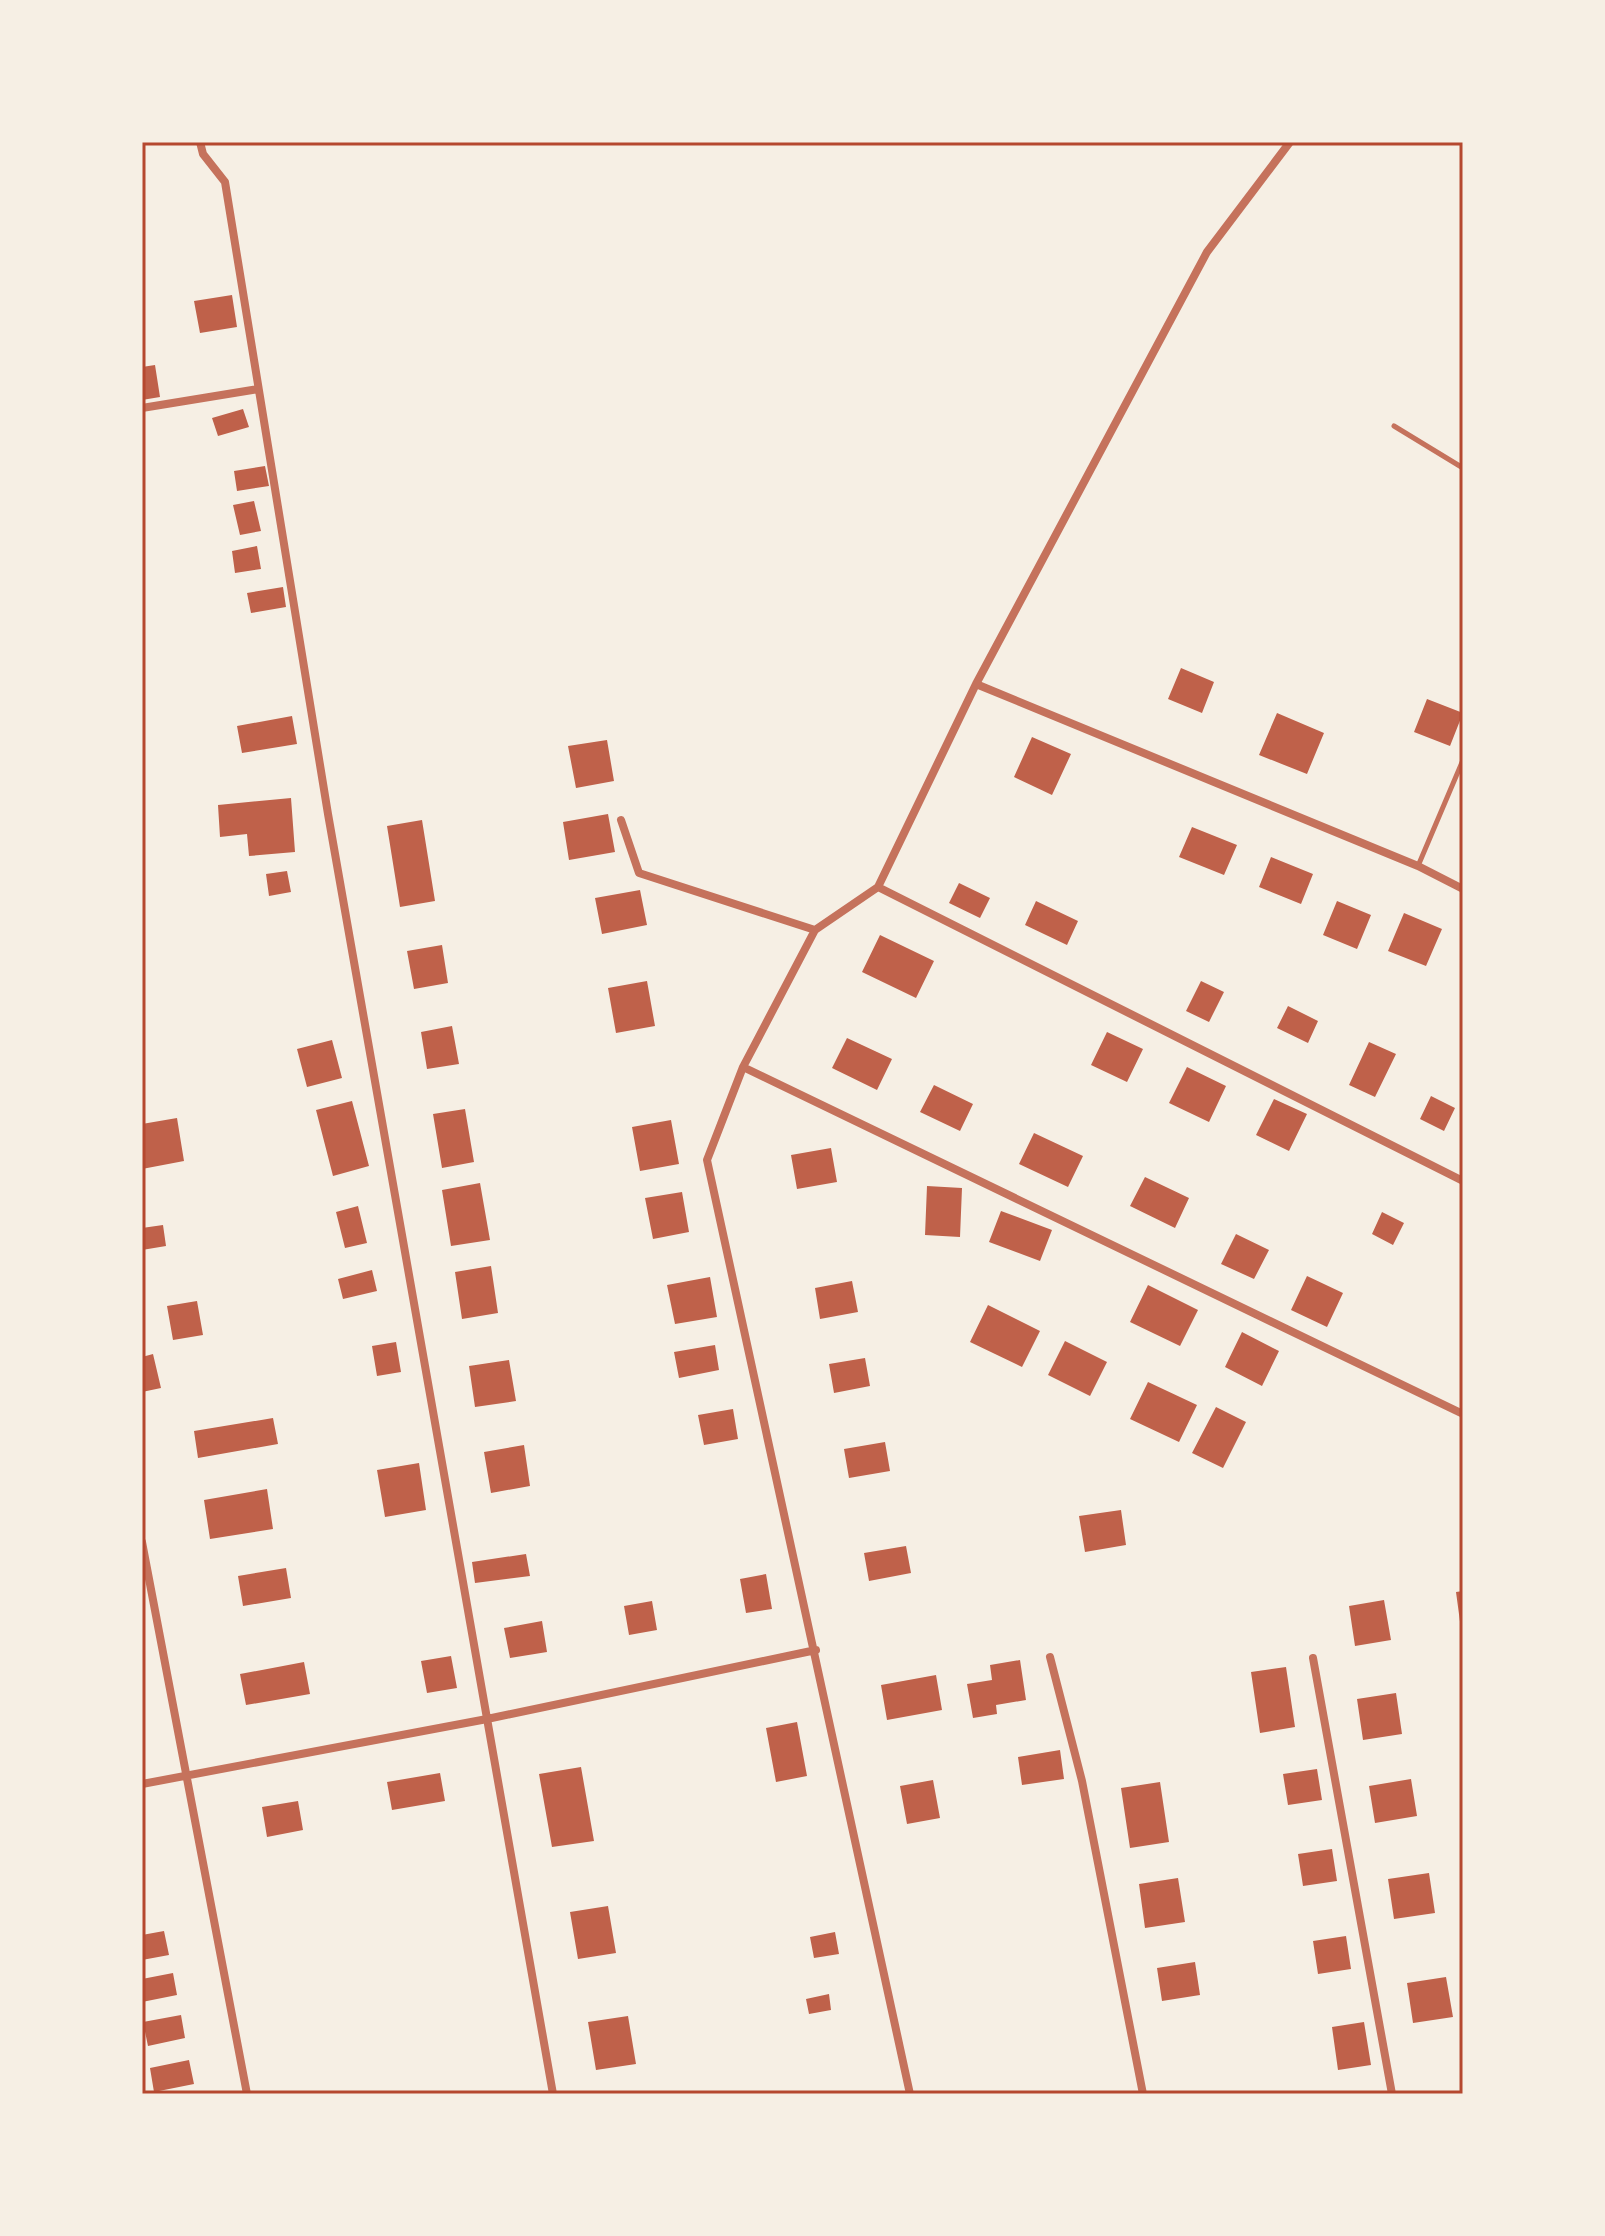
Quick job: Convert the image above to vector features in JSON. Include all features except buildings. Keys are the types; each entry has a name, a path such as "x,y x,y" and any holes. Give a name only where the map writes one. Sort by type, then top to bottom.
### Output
{"street":[{"path":"200,142 203,154 225,182 331,829 553,2094"},
{"path":"910,2094 816,1650 707,1160 743,1067 815,930 878,887 976,684 1207,252 1290,142"},
{"path":"142,408 258,389"},
{"path":"976,684 1418,866 1463,889"},
{"path":"621,820 639,873 815,930"},
{"path":"878,887 1463,1181"},
{"path":"743,1067 1463,1414"},
{"path":"142,1542 189,1776 247,2094"},
{"path":"142,1784 487,1719 816,1650"},
{"path":"1050,1657 1082,1781 1143,2094"},
{"path":"1313,1658 1392,2094"}],"lane":[{"path":"1394,426 1463,468"},
{"path":"1418,866 1463,760"}]}
